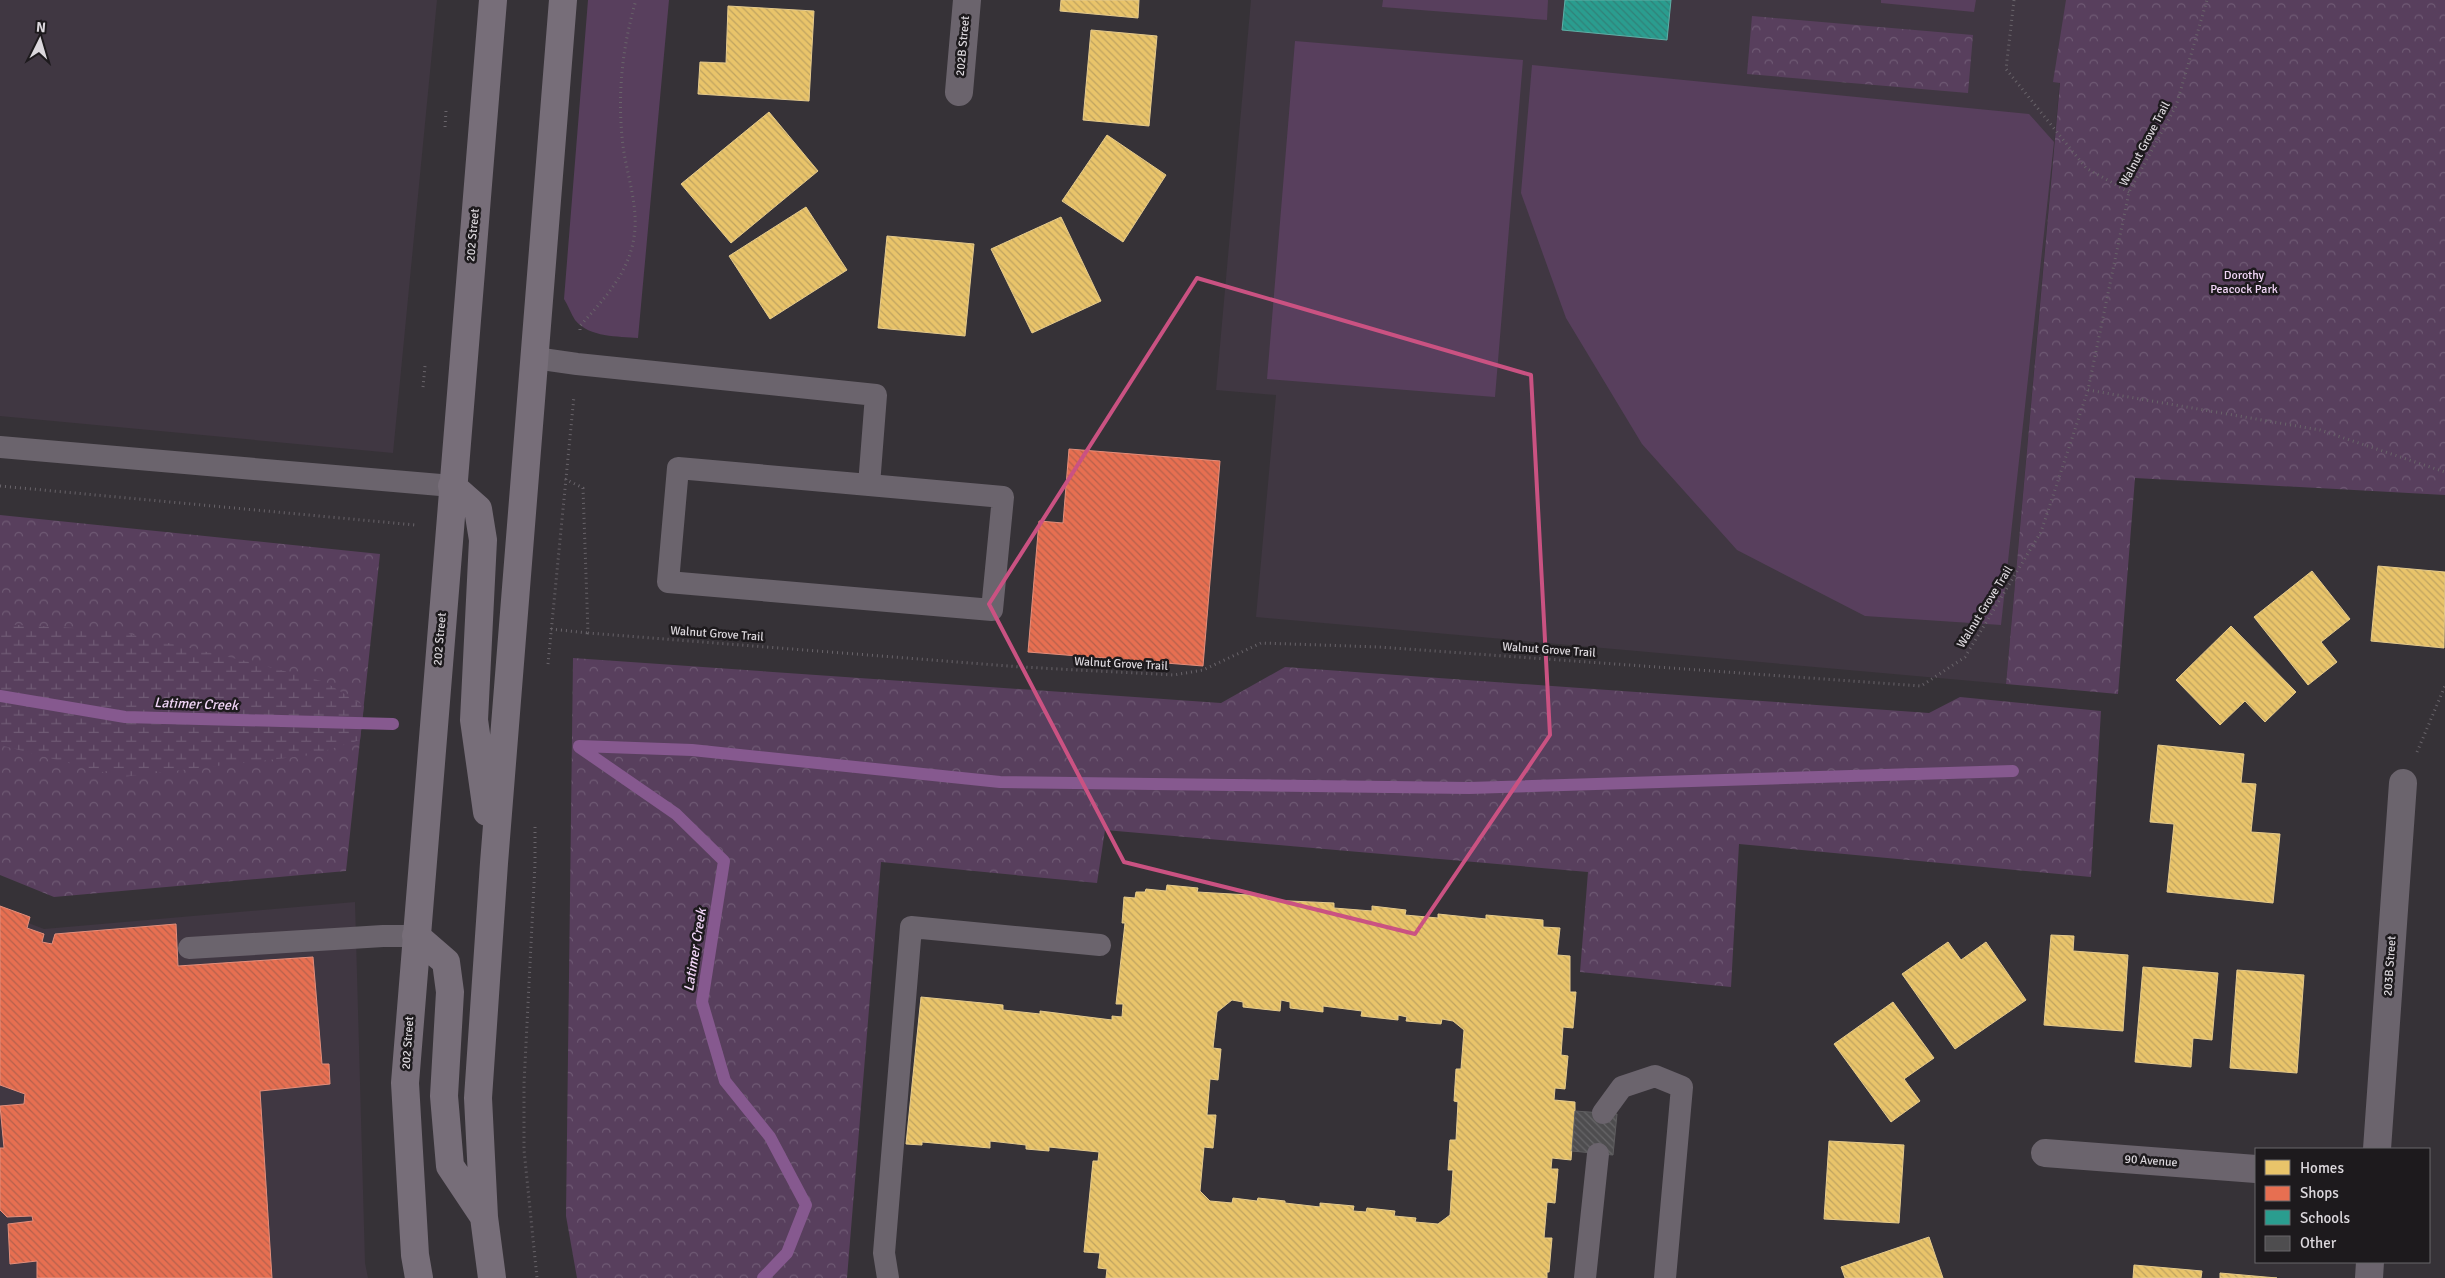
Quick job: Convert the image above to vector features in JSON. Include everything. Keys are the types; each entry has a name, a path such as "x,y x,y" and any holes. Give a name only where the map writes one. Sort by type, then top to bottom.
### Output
{"main road":[{"name":"202 Street","path":"419,1278 415,1255 405,1084 452,486 493,0"},
{"path":"492,1278 484,1217 478,1098 494,863 563,0"},
{"path":"452,486 478,509 484,540 474,720 494,863"},
{"path":"416,936 446,962 450,992 444,1096 450,1166 484,1217"}],"street":[{"name":"202B Street","path":"959,92 967,0"},
{"name":"203B Street","path":"2378,1148 2403,783"},
{"name":"90 Avenue","path":"2045,1153 2255,1169"},
{"path":"2369,1278 2370,1263"}],"lane":[{"path":"535,358 876,395 868,485"},
{"path":"0,447 452,486"},
{"path":"678,468 868,485 1003,497 992,610 668,582 678,468"},
{"path":"888,1278 884,1253 910,927 1100,944"},
{"path":"189,948 383,936 416,936"},
{"path":"1603,1113 1622,1087 1655,1076 1682,1087 1665,1278"},
{"path":"1585,1278 1598,1154"}],"path":[{"path":"580,326 618,282 634,237 635,212 623,147 620,108 622,67 636,0"},
{"path":"2014,0 2006,69 2086,168 2129,192"},
{"name":"Walnut Grove Trail","path":"552,629 1021,667 1174,676 1202,670 1261,643 1378,647 1921,686 1965,657 2042,532 2088,390 2129,192 2176,106 2207,0"},
{"path":"2088,390 2320,430 2445,472"},
{"path":"548,668 574,396"},
{"path":"566,479 583,488 588,633"},
{"path":"0,486 415,525 417,534"},
{"path":"2431,722 2445,686"},
{"path":"535,820 535,864 524,1084 524,1150 537,1278"}],"highlighted area":[{"path":"1197,278 1531,375 1550,735 1415,934 1124,862 989,604"}],"shaded area":[{"path":"0,0 437,0 393,453 0,416"},
{"path":"1251,0 2067,0 2006,684 1256,617 1276,395 1216,390"},
{"path":"355,902 365,1263 368,1278 0,1278 0,912 44,929"}],"green space":[{"path":"588,0 669,0 638,338 605,335 588,330 575,320 564,299"},
{"path":"1383,0 1548,0 1547,20 1382,7"},
{"path":"1881,0 1976,0 1974,12 1881,3"},
{"name":"Dorothy Peacock Park","path":"2066,0 2445,0 2445,495 2135,478 2118,694 2006,684 2060,83 2053,82"},
{"path":"1752,16 1973,35 1968,93 1747,74"},
{"path":"1295,41 1523,60 1495,397 1267,379"},
{"path":"1532,65 2029,114 2054,142 2001,625 1865,616 1737,550 1642,444 1566,318 1521,193"},
{"path":"0,515 380,554 346,871 54,897 0,875"},
{"path":"0,624 112,630 250,662 325,682 364,706 360,740 311,755 122,777 0,745"},
{"path":"573,658 1221,703 1285,667 1929,713 1960,697 2101,711 2091,877 1739,844 1731,987 1580,972 1588,872 1105,830 1097,883 881,862 847,1278 577,1278 566,1216"}],"building: Homes":[{"path":"1061,0 1139,0 1138,18 1060,11"},
{"path":"728,6 814,11 809,101 698,94 700,62 726,63"},
{"path":"1091,30 1157,36 1149,126 1083,120"},
{"path":"769,112 818,171 731,243 681,184"},
{"path":"1107,135 1166,175 1123,242 1062,201"},
{"path":"806,207 847,270 770,319 729,256"},
{"path":"1061,217 1101,301 1032,333 991,249"},
{"path":"887,236 974,244 965,336 878,328"},
{"path":"2378,566 2445,572 2444,648 2371,641"},
{"path":"2312,571 2350,619 2321,642 2337,662 2308,685 2254,617"},
{"path":"2231,626 2296,692 2265,722 2245,701 2220,725 2176,680"},
{"path":"2158,745 2244,754 2241,783 2256,784 2251,832 2280,834 2273,903 2167,892 2174,824 2150,822"},
{"path":"1167,885 1198,888 1197,892 1267,896 1267,900 1334,903 1334,908 1372,911 1372,906 1406,910 1405,915 1438,918 1438,914 1486,919 1486,915 1543,920 1543,927 1560,928 1557,955 1570,956 1570,992 1576,992 1573,1028 1563,1027 1561,1055 1568,1056 1565,1089 1555,1088 1554,1100 1575,1102 1575,1111 1571,1160 1552,1158 1551,1169 1558,1169 1555,1203 1547,1202 1544,1238 1552,1238 1547,1278 1106,1278 1107,1269 1098,1268 1100,1253 1084,1252 1093,1161 1098,1161 1099,1152 1049,1147 1049,1151 1026,1149 1026,1145 990,1141 990,1148 922,1142 922,1145 906,1144 921,997 1003,1005 1003,1010 1040,1014 1040,1011 1112,1020 1112,1016 1122,1017 1123,1004 1116,1004 1125,923 1122,923 1124,897 1135,898 1136,892 1145,892 1146,889 1166,891","holes":["1232,1000 1243,1002 1243,1007 1280,1011 1281,1000 1290,1002 1290,1008 1323,1012 1323,1006 1362,1011 1361,1016 1398,1020 1398,1015 1407,1017 1406,1021 1441,1024 1442,1019 1453,1021 1464,1030 1461,1069 1456,1069 1454,1101 1458,1102 1456,1140 1450,1140 1448,1170 1453,1170 1450,1215 1438,1224 1415,1222 1416,1218 1394,1216 1395,1211 1367,1208 1366,1212 1353,1211 1354,1206 1320,1203 1320,1207 1258,1198 1257,1201 1233,1198 1232,1203 1210,1201 1200,1191 1204,1147 1213,1148 1216,1115 1207,1115 1210,1079 1218,1080 1221,1049 1213,1048 1217,1012"]},
{"path":"2051,935 2074,936 2073,951 2128,955 2123,1031 2044,1025"},
{"path":"1948,942 1961,960 1986,942 2026,1000 1955,1049 1902,974"},
{"path":"2143,967 2218,973 2212,1040 2193,1038 2191,1067 2135,1062"},
{"path":"2237,970 2304,975 2297,1073 2230,1068"},
{"path":"1893,1002 1934,1058 1904,1079 1920,1101 1891,1122 1834,1044"},
{"path":"1829,1141 1904,1145 1899,1223 1824,1219"},
{"path":"1929,1237 1943,1278 1845,1278 1841,1267"},
{"path":"2134,1265 2202,1271 2201,1278 2133,1278"},
{"path":"2220,1273 2277,1278 2220,1278"}],"building: Shops":[{"path":"1069,449 1220,461 1203,666 1028,652 1039,521 1063,523"},
{"path":"0,906 30,917 27,928 44,934 42,942 52,944 55,934 176,924 178,966 313,957 322,1064 329,1064 330,1084 260,1091 272,1278 37,1278 37,1261 10,1264 8,1224 33,1221 32,1216 7,1217 0,1210 0,1148 4,1148 0,1106 24,1104 25,1094 0,1085"}],"building: Schools":[{"path":"1565,0 1671,0 1667,40 1562,30"}],"building: Other":[{"path":"1575,1111 1617,1114 1613,1155 1572,1151"}],"waterway":[{"name":"Latimer Creek","path":"0,696 125,717 393,724"},
{"path":"579,746 692,750 1000,782 1469,788 2013,771"},
{"name":"Latimer Creek","path":"579,747 676,814 724,861 702,1002 725,1081 770,1137 806,1205 787,1253 763,1278"}]}
